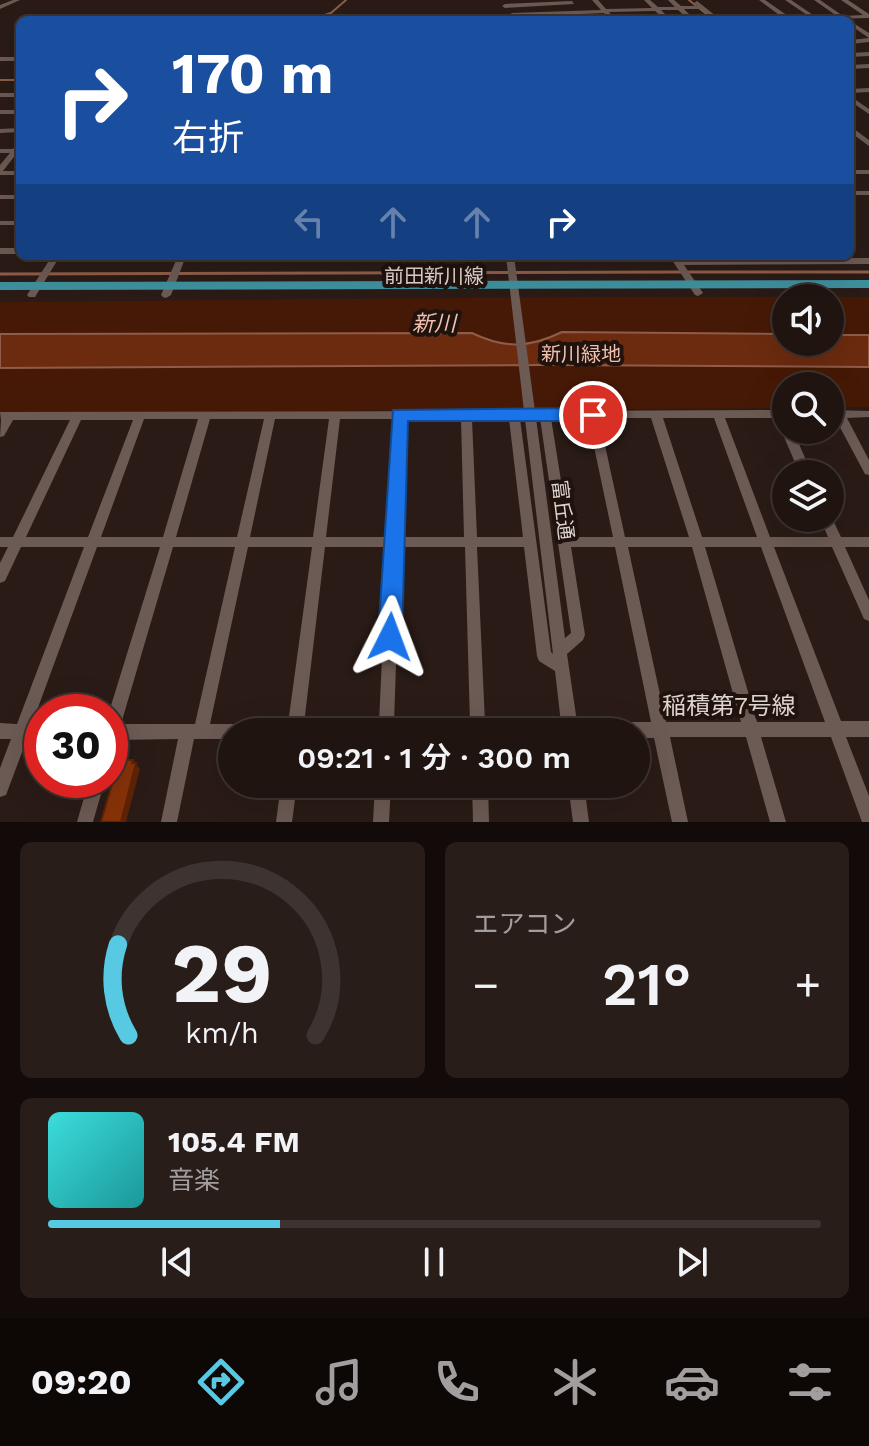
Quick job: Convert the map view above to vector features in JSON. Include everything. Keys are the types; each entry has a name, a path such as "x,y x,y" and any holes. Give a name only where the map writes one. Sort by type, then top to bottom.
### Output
{"main road":[{"name":"前田新川線","path":"0,296 40,282"},
{"name":"前田新川線","path":"0,286 40,282 513,286 869,284"},
{"name":"前田新川線","path":"692,284 869,292"}],"street":[{"path":"0,7 17,0"},
{"path":"501,0 512,16"},
{"path":"595,0 609,16"},
{"path":"620,0 635,16"},
{"path":"647,0 664,16"},
{"path":"671,0 688,16"},
{"path":"693,0 713,16"},
{"path":"762,0 784,16"},
{"path":"788,0 812,16"},
{"path":"817,0 840,16"},
{"path":"844,0 869,16"},
{"path":"505,6 570,2 583,16"},
{"path":"535,16 701,7"},
{"path":"859,66 869,73"},
{"path":"854,67 869,66"},
{"path":"865,105 869,112"},
{"path":"0,172 16,152"},
{"path":"40,282 54,260"},
{"path":"172,282 180,260"},
{"name":"富丘通","path":"510,260 568,718"},
{"path":"677,261 867,264"},
{"path":"677,261 692,284"},
{"path":"0,433 4,416 772,414"},
{"path":"844,414 865,414"},
{"path":"297,718 335,415"},
{"path":"387,718 399,415"},
{"path":"466,415 468,542 477,718"},
{"path":"514,415 544,656 560,660 578,635 545,415"},
{"path":"593,415 680,822"},
{"path":"656,415 697,542 778,822"},
{"path":"718,415 869,818"},
{"path":"0,577 77,416"},
{"path":"0,789 140,416"},
{"path":"122,694 205,416"},
{"path":"169,822 243,542 270,416"},
{"path":"844,430 869,471"},
{"path":"832,532 869,615"},
{"path":"0,542 528,542"},
{"path":"566,542 869,542"},
{"name":"稲積第7号線","path":"650,731 869,729"},
{"path":"0,731 22,732"},
{"name":"稲積第7号線","path":"128,733 218,731"},
{"path":"85,822 92,798"},
{"path":"284,822 287,798"},
{"path":"381,822 382,798"},
{"path":"480,798 481,822"},
{"path":"578,798 581,822"}],"green space":[{"name":"新川緑地","path":"772,297 772,356 844,356 844,297 869,297 869,407 844,407 844,372 772,372 772,408 0,413 0,302"}],"shaded area":[{"path":"562,332 772,334 772,356 844,356 844,335 869,335 869,367 0,368 0,334 472,333 506,344 539,341"}],"building":[{"path":"128,760 136,763 128,794"},
{"path":"108,798 127,798 121,822 101,822"}],"waterway":[{"path":"322,16 331,13 346,0"},
{"path":"689,0 695,5"},
{"path":"699,8 709,16"},
{"path":"0,80 16,80"},
{"path":"0,274 681,272"},
{"path":"689,272 869,272"}],"route":[{"path":"390,637 399,415 593,415"}],"water label":[{"name":"新川","path":"434,323"}]}
